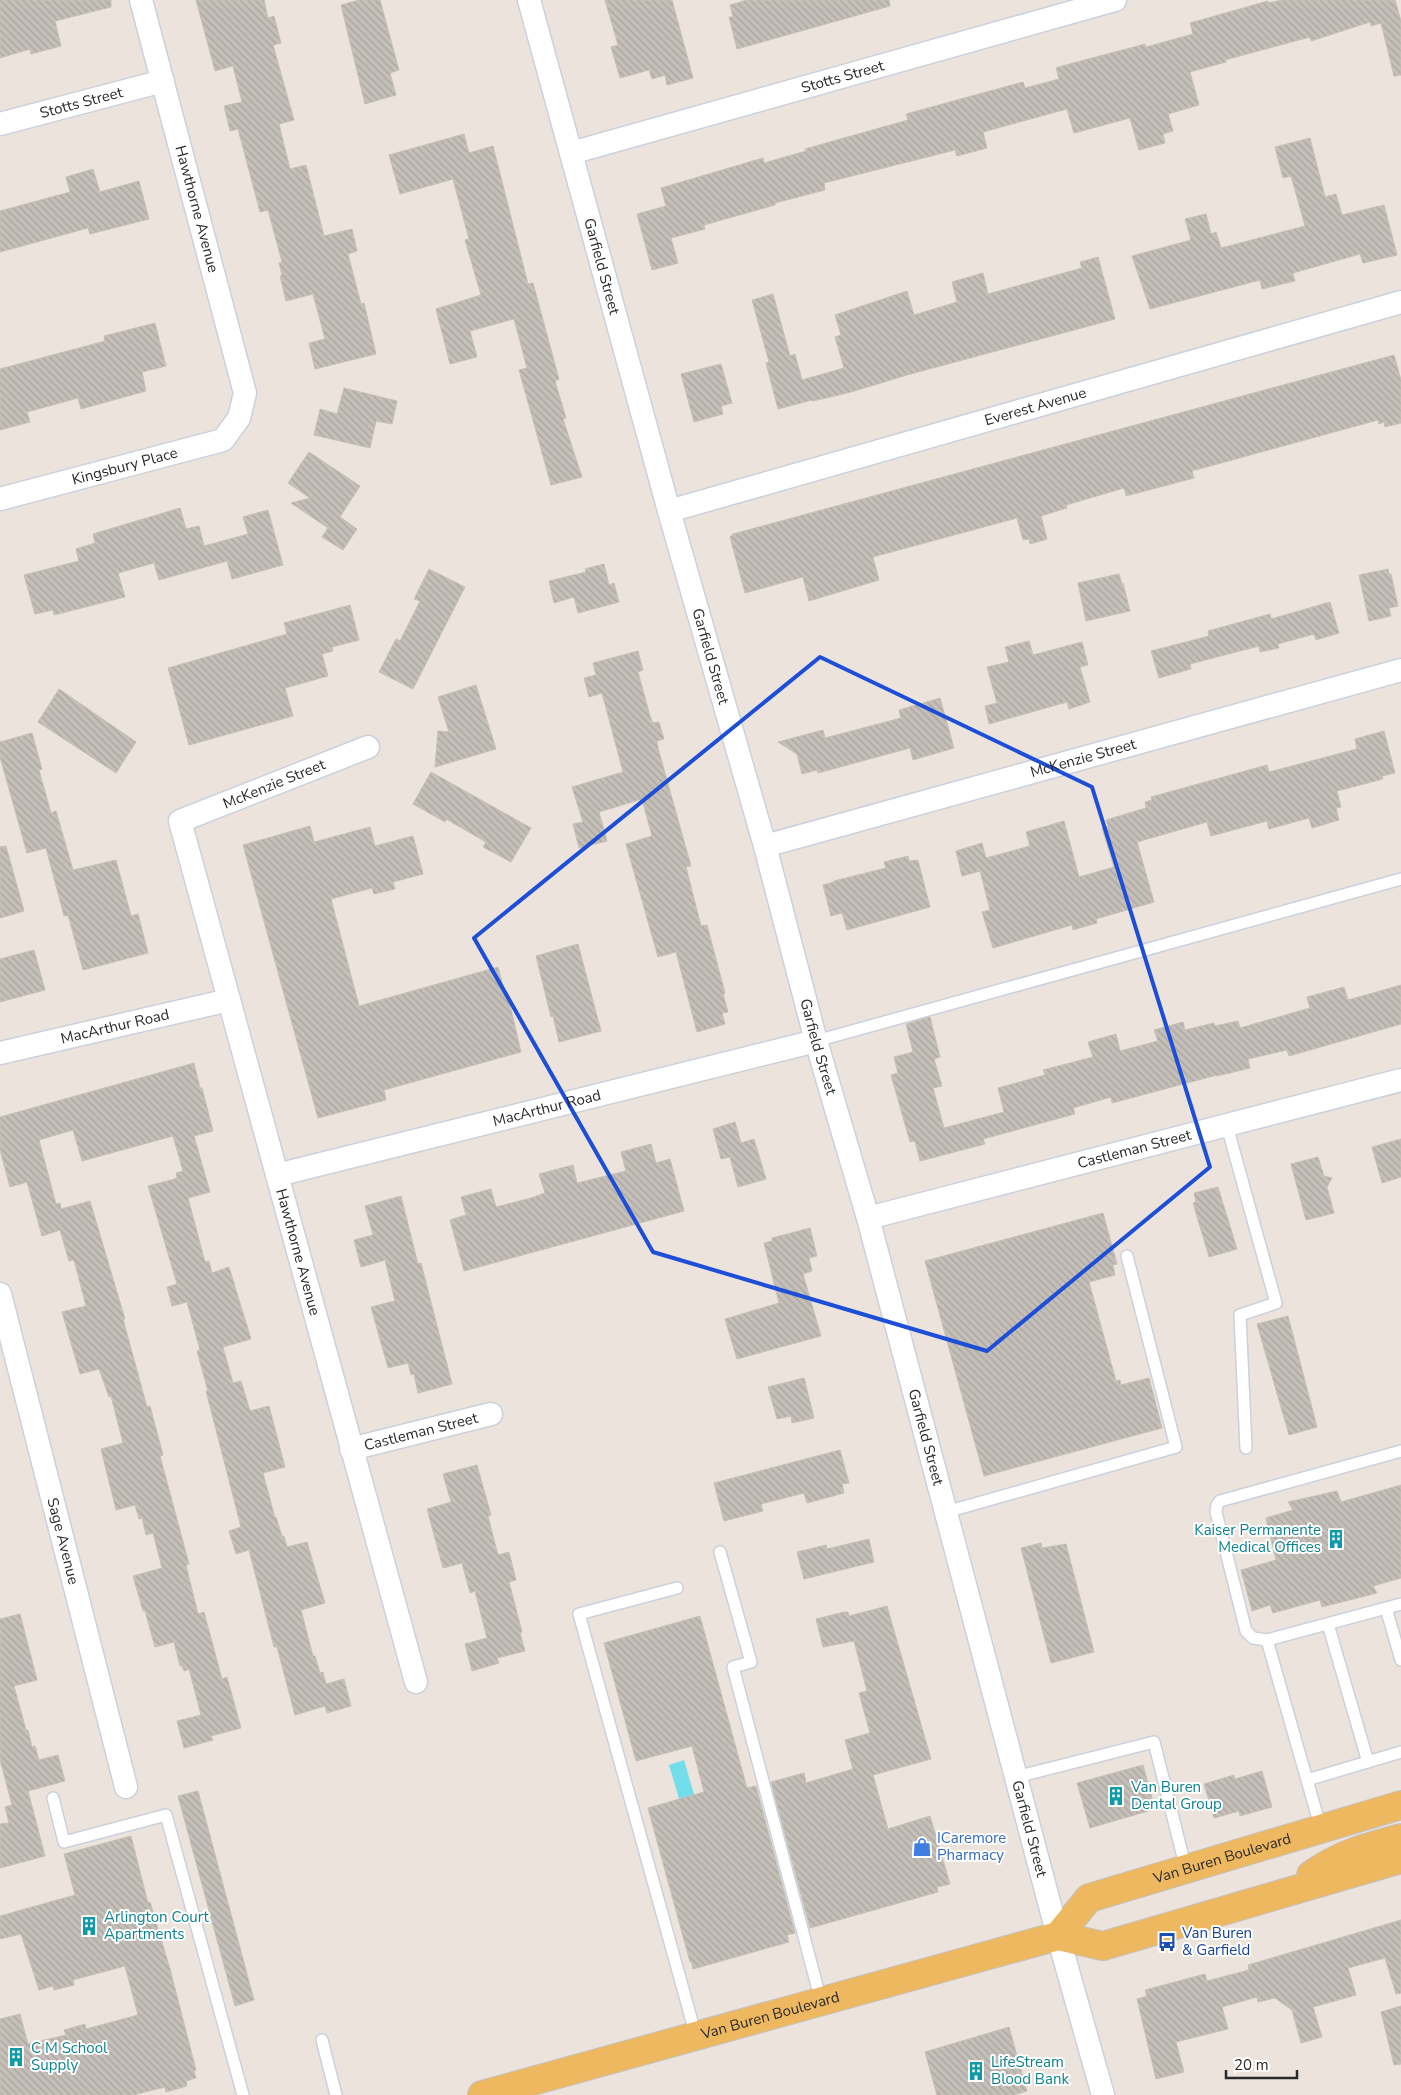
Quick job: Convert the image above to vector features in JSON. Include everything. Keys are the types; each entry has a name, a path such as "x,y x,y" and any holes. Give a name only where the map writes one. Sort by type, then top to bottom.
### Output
{"main road":[{"name":"Van Buren Boulevard","path":"1058,1936 1089,1898 1401,1805"},
{"path":"1286,1893 1328,1863 1355,1850 1401,1838"},
{"name":"Van Buren Boulevard","path":"482,2095 1058,1936 1103,1946 1401,1859"}],"street":[{"name":"Hawthorne Avenue","path":"141,0 246,393 239,418"},
{"name":"Garfield Street","path":"529,0 669,511 765,846 816,1041 868,1218 1058,1936 1102,2095"},
{"name":"Stotts Street","path":"571,153 1114,0"},
{"name":"Stotts Street","path":"0,124 163,80"},
{"name":"Everest Avenue","path":"669,511 1401,302"},
{"name":"Kingsbury Place","path":"0,499 223,440 239,418"},
{"name":"McKenzie Street","path":"765,846 1401,670"},
{"name":"McKenzie Street","path":"180,821 368,747"},
{"name":"Hawthorne Avenue","path":"180,821 416,1682"},
{"name":"MacArthur Road","path":"0,1053 229,1000"},
{"name":"MacArthur Road","path":"277,1175 816,1041"},
{"name":"Castleman Street","path":"868,1218 1401,1080"},
{"name":"Sage Avenue","path":"0,1294 126,1787"},
{"name":"Castleman Street","path":"351,1449 491,1414"}],"lane":[{"path":"816,1041 1401,879"},
{"path":"1227,1126 1276,1303 1240,1315 1246,1448"},
{"path":"946,1512 1176,1446 1127,1256"},
{"path":"1401,1451 1220,1501 1216,1512 1246,1631 1253,1638 1267,1640 1401,1604"},
{"path":"720,1552 751,1662 734,1667 821,2001"},
{"path":"677,1588 578,1614 696,2036"},
{"path":"1386,1608 1401,1660"},
{"path":"1328,1624 1368,1762"},
{"path":"1267,1640 1321,1829"},
{"path":"1016,1777 1154,1742 1186,1869"},
{"path":"1307,1780 1401,1752"},
{"path":"53,1798 64,1842 166,1815 244,2095"},
{"path":"322,2040 336,2095"}],"highlighted area":[{"path":"820,657 1092,787 1210,1167 987,1351 653,1252 474,938"}],"water":[{"path":"684,1760 695,1798 680,1802 669,1765"}],"building":[{"path":"0,0 111,0 111,7 55,21 61,46 31,54 30,49 0,58"},
{"path":"196,0 264,0 268,18 274,16 281,43 273,45 294,120 279,124 290,169 306,165 324,236 352,229 357,251 348,254 361,304 364,303 376,354 315,369 309,343 325,339 313,294 286,301 280,276 282,275 279,263 282,262 268,210 260,212 238,129 230,131 224,106 242,102 233,66 215,71"},
{"path":"359,0 380,0 399,70 390,73 396,95 365,104 341,5"},
{"path":"605,0 672,0 693,78 667,85 665,75 652,79 649,70 620,78 611,47 618,45"},
{"path":"747,0 889,0 890,6 737,49 729,17 733,17 730,5"},
{"path":"1281,0 1395,0 1401,21 1401,75 1394,76 1381,23 1371,26 1370,22 1311,41 1310,37 1225,60 1226,62 1190,72 1199,105 1168,114 1173,131 1163,134 1165,143 1139,150 1130,118 1074,133 1067,109 983,132 987,148 957,156 955,150 824,183 825,190 704,225 705,229 671,238 678,263 652,270 637,214 666,206 661,188 763,158 764,163 806,151 805,149 908,120 906,114 1023,82 1025,88 1059,79 1056,68 1145,44 1146,47 1193,34 1190,23 1268,1 1269,3"},
{"path":"464,134 469,153 493,146 528,284 533,283 559,379 555,381 566,418 563,419 582,477 551,485 519,370 527,368 514,319 470,331 477,357 450,364 436,309 481,295 465,240 469,239 453,179 400,194 389,155"},
{"path":"1310,138 1325,197 1336,194 1342,215 1384,205 1397,255 1363,263 1360,254 1293,273 1295,281 1262,289 1260,280 1150,309 1132,256 1191,240 1185,219 1206,214 1211,234 1216,232 1221,248 1305,226 1291,176 1283,178 1275,147"},
{"path":"93,169 100,192 139,181 149,219 90,234 88,228 0,252 0,211 70,192 66,177"},
{"path":"1098,257 1115,319 851,392 778,409 766,363 769,362 752,300 773,294 790,356 795,354 802,380 844,368 835,337 841,335 835,315 907,291 914,315 957,302 952,282 983,273 988,294 1082,268 1080,262"},
{"path":"155,323 166,366 142,372 146,391 81,409 78,398 27,412 30,422 0,430 0,369 105,341 104,336"},
{"path":"1394,355 1401,380 1401,423 1385,427 1384,422 1379,424 1378,420 1192,471 1194,478 1126,496 1124,488 1066,505 1067,508 1041,516 1047,539 1030,544 1029,539 1023,540 1017,518 873,557 879,580 809,601 803,577 745,593 730,537 733,534"},
{"path":"721,364 732,403 721,406 723,414 694,422 681,374"},
{"path":"344,388 397,401 392,424 376,421 370,448 314,435 320,409 337,414"},
{"path":"309,452 360,486 340,517 357,529 343,550 322,537 328,528 291,503 310,498 288,483"},
{"path":"180,508 186,529 199,526 204,546 248,534 243,517 268,510 283,565 232,579 227,561 159,580 154,563 118,573 125,597 54,615 53,610 35,614 24,575 79,561 76,549 95,543 93,534"},
{"path":"604,564 609,585 614,583 619,602 578,613 574,597 554,603 549,581 586,572 585,569"},
{"path":"429,569 465,587 413,689 379,672 396,639 400,641 420,601 414,599"},
{"path":"1388,569 1389,574 1391,574 1398,606 1389,608 1391,616 1369,621 1359,575"},
{"path":"1119,574 1130,611 1086,621 1078,583"},
{"path":"1330,602 1339,633 1316,640 1314,634 1278,644 1279,648 1260,652 1259,646 1190,664 1191,669 1159,678 1151,651 1209,636 1208,631 1270,614 1271,619"},
{"path":"350,605 359,640 332,647 333,651 322,654 328,676 285,688 293,716 189,745 168,668 287,634 284,623"},
{"path":"1029,641 1033,655 1082,642 1088,665 1080,667 1090,702 1069,709 1067,702 989,724 985,706 997,703 987,667 1009,662 1005,647"},
{"path":"638,651 643,670 638,672 650,716 653,723 659,722 664,739 657,741 658,748 691,866 686,867 701,926 707,925 725,993 723,994 728,1012 722,1013 725,1024 697,1032 676,952 658,957 626,844 652,836 642,799 599,812 607,841 579,848 573,824 583,822 572,787 623,772 602,693 589,697 584,678 596,675 593,663"},
{"path":"476,685 496,749 435,767 438,731 449,732 438,697"},
{"path":"59,689 136,742 116,773 38,722"},
{"path":"940,698 954,748 913,760 910,748 818,773 817,770 802,774 797,754 778,742 823,730 825,738 901,718 899,710"},
{"path":"1384,731 1395,773 1382,776 1383,779 1337,791 1341,807 1336,808 1339,820 1312,828 1309,818 1269,829 1267,821 1211,836 1207,822 1137,842 1154,902 1096,919 1097,923 1073,930 1072,925 993,948 982,912 990,910 980,871 962,876 956,851 982,843 986,858 1030,846 1026,832 1064,821 1079,877 1114,867 1102,828 1108,826 1106,820 1146,808 1145,802 1152,800 1151,797 1267,765 1269,772 1357,749 1355,739"},
{"path":"32,733 42,769 39,770 51,813 56,811 73,870 116,860 131,916 138,914 148,953 83,970 68,915 64,916 46,848 27,853 0,757 0,742"},
{"path":"431,772 531,828 511,862 483,847 486,842 446,819 445,822 413,804"},
{"path":"310,826 314,842 370,827 375,846 413,836 423,874 393,882 395,889 374,894 372,888 331,899 359,1006 498,967 505,993 507,992 521,1052 384,1090 386,1100 318,1118 243,845"},
{"path":"6,846 24,911 0,918 0,847"},
{"path":"908,856 909,861 918,860 930,907 847,930 842,913 831,916 823,885 886,868 884,862"},
{"path":"578,944 601,1031 559,1042 536,956"},
{"path":"34,950 45,990 0,1002 0,959"},
{"path":"1401,985 1401,1024 1289,1056 1287,1050 1248,1059 1250,1068 1112,1103 1111,1097 1073,1108 1075,1114 983,1139 985,1144 920,1161 915,1141 910,1142 891,1075 898,1073 894,1057 913,1052 906,1024 930,1017 940,1057 934,1059 942,1086 933,1088 944,1128 1004,1112 998,1088 1045,1075 1043,1070 1093,1057 1088,1042 1116,1034 1120,1051 1158,1041 1154,1030 1183,1022 1185,1030 1214,1023 1215,1026 1238,1021 1240,1028 1310,1008 1307,997 1344,987 1348,1000"},
{"path":"194,1063 213,1131 194,1136 210,1192 188,1198 205,1262 209,1261 212,1273 229,1267 251,1339 223,1347 233,1383 241,1381 250,1411 269,1406 285,1467 263,1473 275,1518 287,1547 307,1542 325,1603 301,1610 313,1656 315,1656 320,1673 323,1672 326,1684 344,1679 351,1706 327,1713 325,1706 295,1715 277,1647 274,1647 249,1550 236,1554 229,1531 241,1527 206,1391 208,1391 197,1351 200,1350 187,1302 172,1306 167,1287 177,1284 148,1186 175,1179 177,1177 176,1173 183,1171 173,1136 82,1161 73,1130 39,1140 56,1204 60,1203 61,1209 90,1201 125,1319 123,1319 147,1407 150,1406 163,1455 160,1456 189,1564 186,1565 198,1614 204,1612 222,1679 227,1677 241,1728 211,1736 213,1740 184,1748 177,1721 201,1715 189,1669 184,1671 182,1666 180,1666 174,1642 155,1647 133,1576 162,1568 153,1533 146,1535 142,1518 139,1519 135,1505 116,1510 101,1449 123,1443 111,1396 109,1397 99,1369 80,1374 62,1312 86,1306 74,1260 69,1261 60,1230 42,1236 27,1182 10,1187 0,1150 0,1117"},
{"path":"735,1122 741,1143 754,1139 766,1179 738,1187 730,1157 721,1159 713,1129"},
{"path":"1401,1139 1401,1177 1382,1183 1372,1147"},
{"path":"651,1144 656,1163 670,1159 684,1211 464,1271 450,1220 466,1215 461,1197 491,1189 496,1207 531,1198 545,1193 539,1174 573,1165 577,1183 626,1171 621,1152"},
{"path":"1318,1157 1324,1176 1332,1178 1327,1187 1334,1213 1306,1220 1291,1164"},
{"path":"1218,1187 1237,1249 1209,1257 1193,1203 1196,1202 1194,1193"},
{"path":"401,1196 418,1264 421,1263 452,1384 418,1393 414,1374 411,1375 408,1363 388,1368 371,1307 395,1301 385,1260 361,1267 354,1240 373,1235 365,1206"},
{"path":"1103,1213 1117,1264 1113,1265 1115,1275 1089,1282 1116,1381 1120,1380 1121,1385 1149,1378 1162,1428 984,1476 925,1261"},
{"path":"810,1228 817,1256 809,1258 812,1271 803,1274 821,1336 737,1359 725,1319 779,1303 764,1243 772,1241 772,1238"},
{"path":"1288,1316 1317,1427 1289,1435 1257,1324"},
{"path":"804,1378 814,1418 792,1423 791,1416 777,1419 768,1387"},
{"path":"840,1450 849,1483 842,1484 844,1493 807,1503 804,1493 761,1504 763,1511 724,1521 714,1483"},
{"path":"477,1465 491,1515 488,1516 498,1555 509,1552 516,1580 509,1582 525,1651 497,1658 499,1663 472,1671 465,1644 487,1638 475,1591 470,1593 462,1563 443,1568 427,1509 451,1502 443,1474"},
{"name":"Kaiser Permanente Medical Offices","path":"1401,1485 1401,1578 1373,1586 1377,1593 1322,1607 1320,1600 1273,1613 1270,1605 1252,1611 1241,1570 1276,1560 1266,1518 1293,1510 1288,1502 1337,1491 1341,1502"},
{"path":"869,1539 874,1562 804,1579 797,1552 826,1545 827,1549"},
{"path":"1041,1543 1042,1548 1066,1544 1094,1652 1051,1663 1021,1548"},
{"path":"887,1606 931,1759 873,1775 888,1829 930,1816 950,1884 937,1887 938,1892 810,1928 771,1782 804,1773 806,1783 853,1769 845,1740 870,1733 859,1693 867,1691 854,1641 823,1647 816,1619 844,1612 848,1612 849,1616"},
{"path":"20,1614 37,1680 14,1686 32,1747 35,1746 39,1760 58,1755 65,1781 28,1791 45,1856 0,1868 0,1824 9,1823 5,1807 12,1805 0,1760 0,1619"},
{"path":"700,1616 747,1788 756,1786 795,1933 787,1935 789,1942 693,1969 648,1808 704,1792 692,1746 636,1761 604,1643"},
{"name":"Van Buren Dental Group","path":"1143,1765 1155,1809 1090,1828 1077,1783"},
{"path":"1262,1771 1272,1807 1240,1816 1239,1811 1214,1818 1204,1784 1234,1775 1235,1779"},
{"path":"198,1791 254,2000 235,2006 178,1796"},
{"path":"131,1836 148,1903 150,1902 170,1969 196,2070 194,2071 196,2078 186,2081 187,2086 166,2092 165,2087 133,2095 0,2095 0,2019 20,2014 28,2044 66,2035 64,2030 85,2024 86,2029 138,2015 125,1966 73,1980 74,1985 54,1990 53,1986 39,1990 21,1934 0,1939 0,1916 75,1895 64,1854"},
{"path":"1401,1920 1401,1993 1396,1994 1385,1958 1348,1968 1356,1995 1313,2007 1322,2037 1301,2043 1292,2010 1275,1998 1258,2002 1257,1997 1222,2007 1228,2029 1176,2042 1184,2072 1156,2079 1137,1999 1147,1996 1145,1990 1205,1974 1207,1981 1249,1970 1248,1965"},
{"path":"1401,2006 1401,2064 1394,2065 1381,2012"},
{"name":"LifeStream Blood Bank","path":"1009,2027 1027,2091 1014,2095 937,2095 925,2052"}],"place":[{"name":"Kaiser Permanente Medical Offices","path":"1336,1539"},
{"name":"Van Buren Dental Group","path":"1116,1796"},
{"name":"ICaremore Pharmacy","path":"922,1847"},
{"name":"Arlington Court Apartments","path":"89,1926"},
{"name":"Van Buren & Garfield","path":"1167,1942"},
{"name":"C M School Supply","path":"16,2057"},
{"name":"LifeStream Blood Bank","path":"976,2071"}]}
